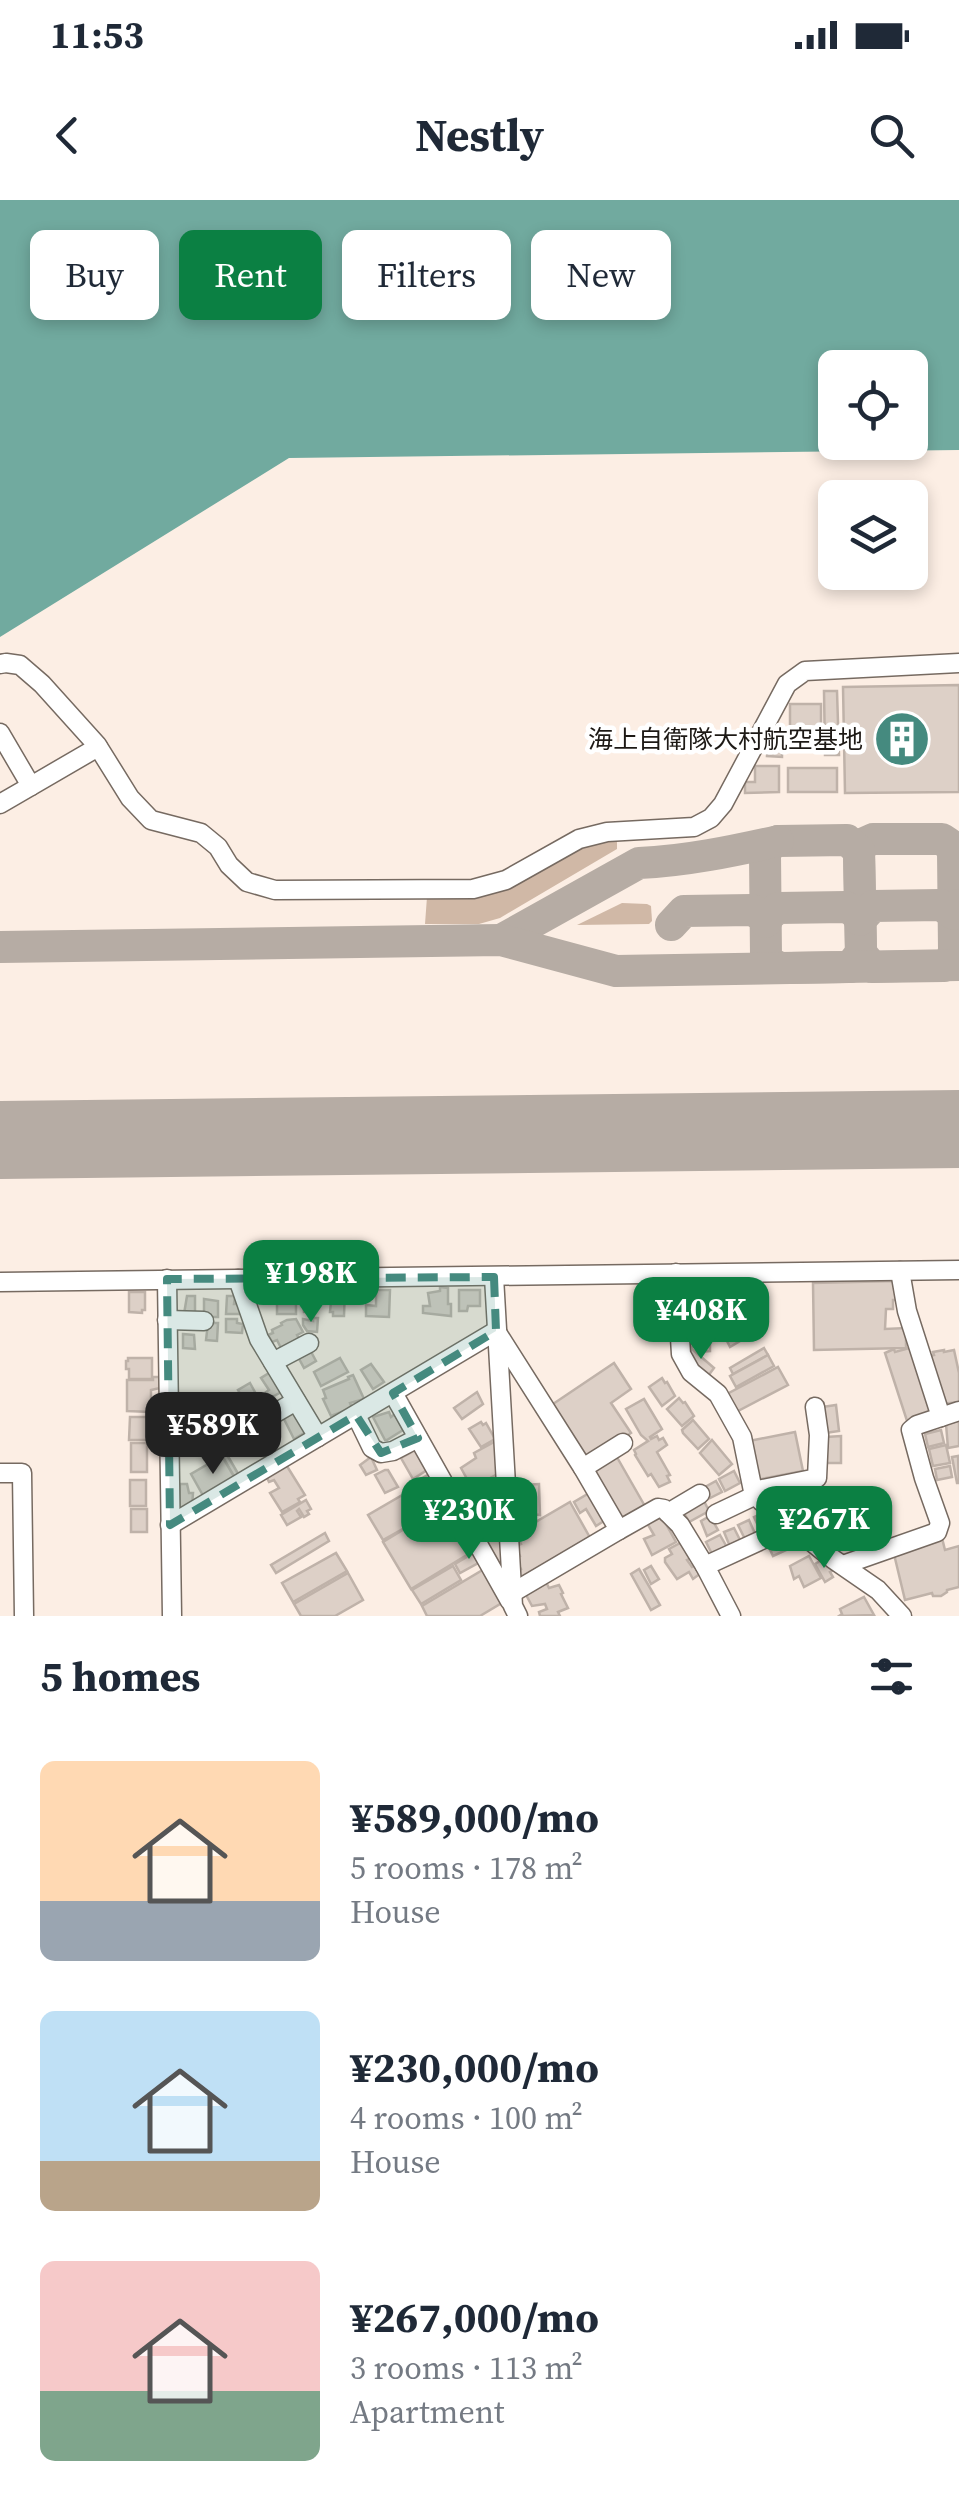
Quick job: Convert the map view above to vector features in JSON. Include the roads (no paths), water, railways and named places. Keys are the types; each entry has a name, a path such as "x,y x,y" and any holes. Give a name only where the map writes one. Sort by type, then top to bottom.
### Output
{"street":[{"path":"0,664 20,666 42,684 98,746 130,798 151,820 201,833 247,882 275,890 473,889 506,880 578,839 608,832 694,827 711,818 724,804 787,684 804,671 959,663"},
{"path":"0,733 31,786"},
{"path":"0,804 98,746"},
{"path":"0,1282 959,1270"},
{"path":"842,1565 937,1532 940,1523 911,1430 950,1414 908,1312 900,1271"},
{"path":"676,1273 680,1354 692,1372 718,1394 742,1437 755,1493 761,1502 878,1590 902,1616"},
{"path":"494,1276 514,1605"},
{"path":"167,1279 172,1616"},
{"path":"238,1279 254,1328 318,1437"},
{"path":"168,1320 204,1321"},
{"path":"170,1524 496,1331"},
{"path":"496,1331 619,1530"},
{"path":"272,1362 309,1342"},
{"path":"393,1392 514,1605"},
{"path":"260,1422 296,1401"},
{"path":"169,1429 215,1404 222,1407 229,1425"},
{"path":"716,1514 755,1493 817,1478 819,1436 815,1407"},
{"path":"356,1414 372,1448 381,1454 418,1438"},
{"path":"583,1468 623,1444"},
{"path":"0,1473 22,1473 24,1616"},
{"path":"668,1513 700,1494"},
{"path":"514,1605 619,1530 664,1508 680,1525 731,1616"},
{"path":"705,1566 789,1524"}],"water":[{"path":"0,200 959,200 959,450 928,450 928,350 818,350 818,452 289,458 0,637"}],"place":[{"name":"海上自衛隊大村航空基地","path":"902,739"}]}
